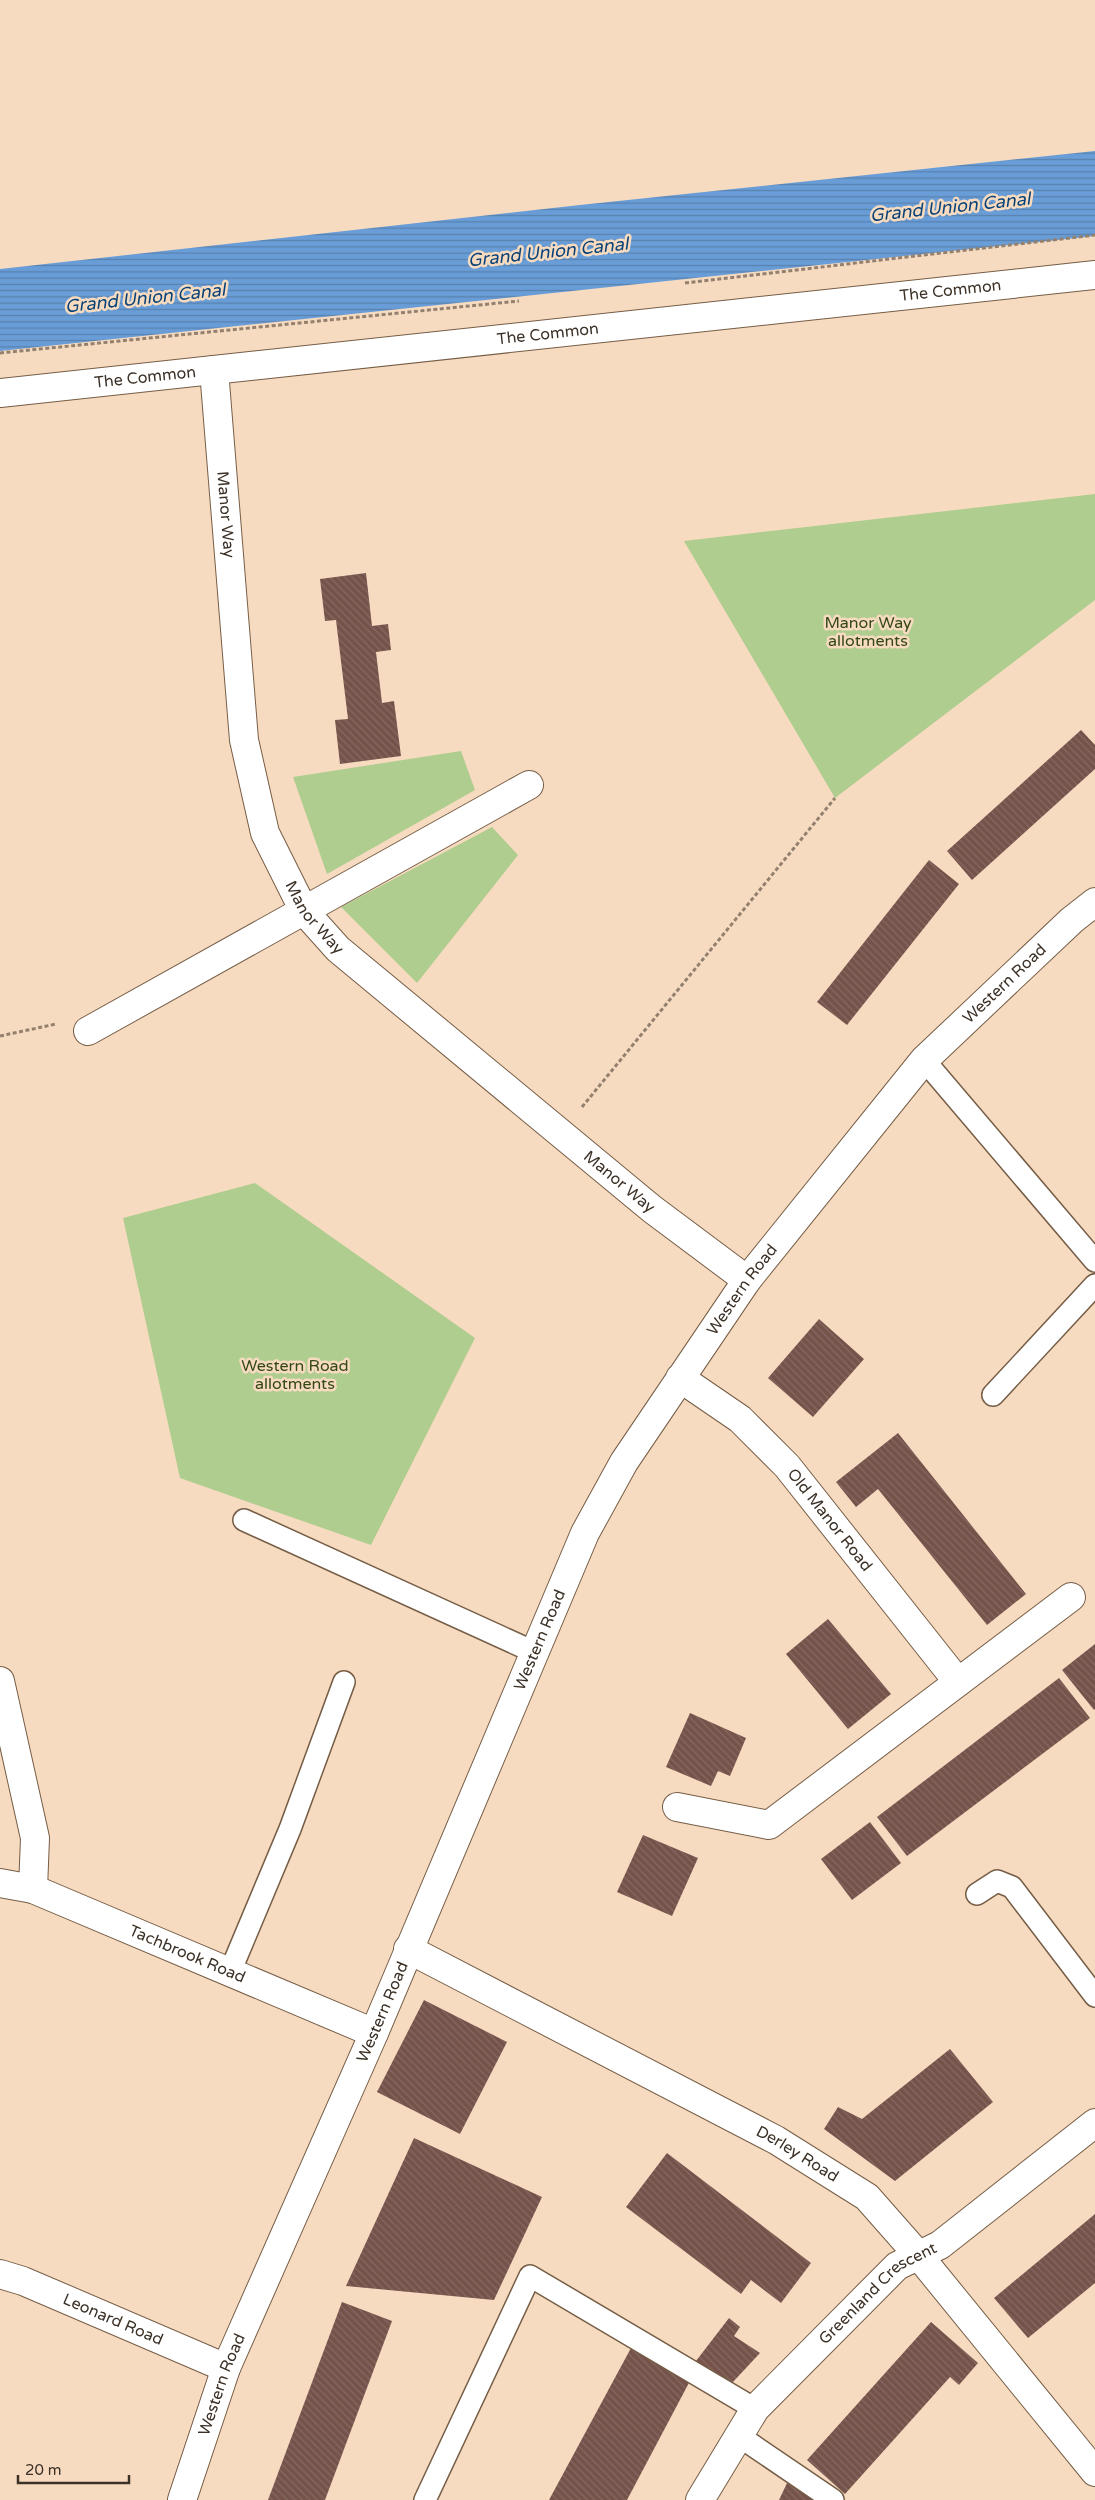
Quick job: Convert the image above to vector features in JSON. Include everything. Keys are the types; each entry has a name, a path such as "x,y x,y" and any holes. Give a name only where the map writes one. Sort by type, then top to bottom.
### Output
{"street":[{"name":"The Common","path":"0,393 1095,275"},
{"name":"Manor Way","path":"214,370 244,740 265,833 304,911 338,949 652,1209 747,1280"},
{"path":"88,1031 530,785"},
{"name":"Western Road","path":"182,2500 226,2368 374,2033 585,1534 624,1462 747,1280 924,1060 1072,920 1095,902"},
{"name":"Old Manor Road","path":"680,1378 740,1419 787,1466 958,1682"},
{"path":"677,1807 769,1824 1071,1598"},
{"path":"0,1681 34,1838 32,1889"},
{"name":"Tachbrook Road","path":"0,1883 32,1889 374,2033"},
{"name":"Derley Road","path":"408,1949 776,2140 867,2197 919,2256 1095,2472"},
{"name":"Greenland Crescent","path":"700,2500 755,2409 897,2266 940,2245 1095,2123"},
{"name":"Leonard Road","path":"0,2274 23,2281 226,2368"}],"lane":[{"path":"924,1060 1095,1261"},
{"path":"993,1395 1095,1285"},
{"path":"244,1520 534,1652"},
{"path":"230,1972 290,1829 344,1682"},
{"path":"977,1894 997,1881 1012,1887 1095,1996"},
{"path":"425,2500 530,2276 755,2409"},
{"path":"738,2436 833,2500"}],"path":[{"path":"675,284 1095,235"},
{"path":"0,353 528,300"},
{"path":"560,1133 835,798"},
{"path":"0,1036 53,1023 88,1031"}],"green space":[{"name":"Manor Way allotments","path":"1095,494 1095,600 835,798 684,541"},
{"path":"461,751 475,790 327,874 293,777"},
{"path":"492,827 518,855 417,983 341,907"},
{"name":"Western Road allotments","path":"255,1183 475,1338 371,1545 180,1478 123,1218"}],"water":[{"name":"Grand Union Canal","path":"1095,151 1095,236 0,351 0,269"}],"building":[{"path":"366,573 372,626 388,624 391,650 376,652 382,703 394,701 401,756 340,764 335,720 348,719 336,620 325,621 320,579"},
{"path":"1081,730 1095,745 1095,769 972,880 947,851"},
{"path":"929,860 959,884 847,1025 817,1002"},
{"path":"819,1319 864,1359 813,1417 768,1378"},
{"path":"898,1433 1026,1594 987,1625 878,1489 856,1507 836,1482"},
{"path":"828,1619 891,1694 848,1729 786,1654"},
{"path":"1095,1644 1095,1709 1094,1710 1062,1670"},
{"path":"1059,1678 1090,1718 907,1856 877,1817"},
{"path":"690,1713 746,1738 730,1776 718,1771 711,1786 666,1767"},
{"path":"870,1822 901,1863 852,1900 821,1859"},
{"path":"643,1835 698,1858 672,1916 617,1892"},
{"path":"424,2000 507,2042 460,2134 377,2092"},
{"path":"950,2049 993,2102 895,2181 824,2129 838,2107 862,2119"},
{"path":"414,2138 542,2197 494,2300 346,2286"},
{"path":"667,2153 811,2263 781,2303 751,2280 741,2294 626,2207"},
{"path":"1095,2214 1095,2283 1028,2338 994,2298"},
{"path":"342,2302 392,2321 325,2500 268,2500"},
{"path":"729,2318 740,2327 734,2336 760,2353 732,2383 696,2361"},
{"path":"931,2322 978,2363 959,2385 950,2377 845,2494 807,2460"},
{"path":"631,2348 691,2379 627,2500 549,2500"},
{"path":"788,2481 827,2500 779,2500"}]}
